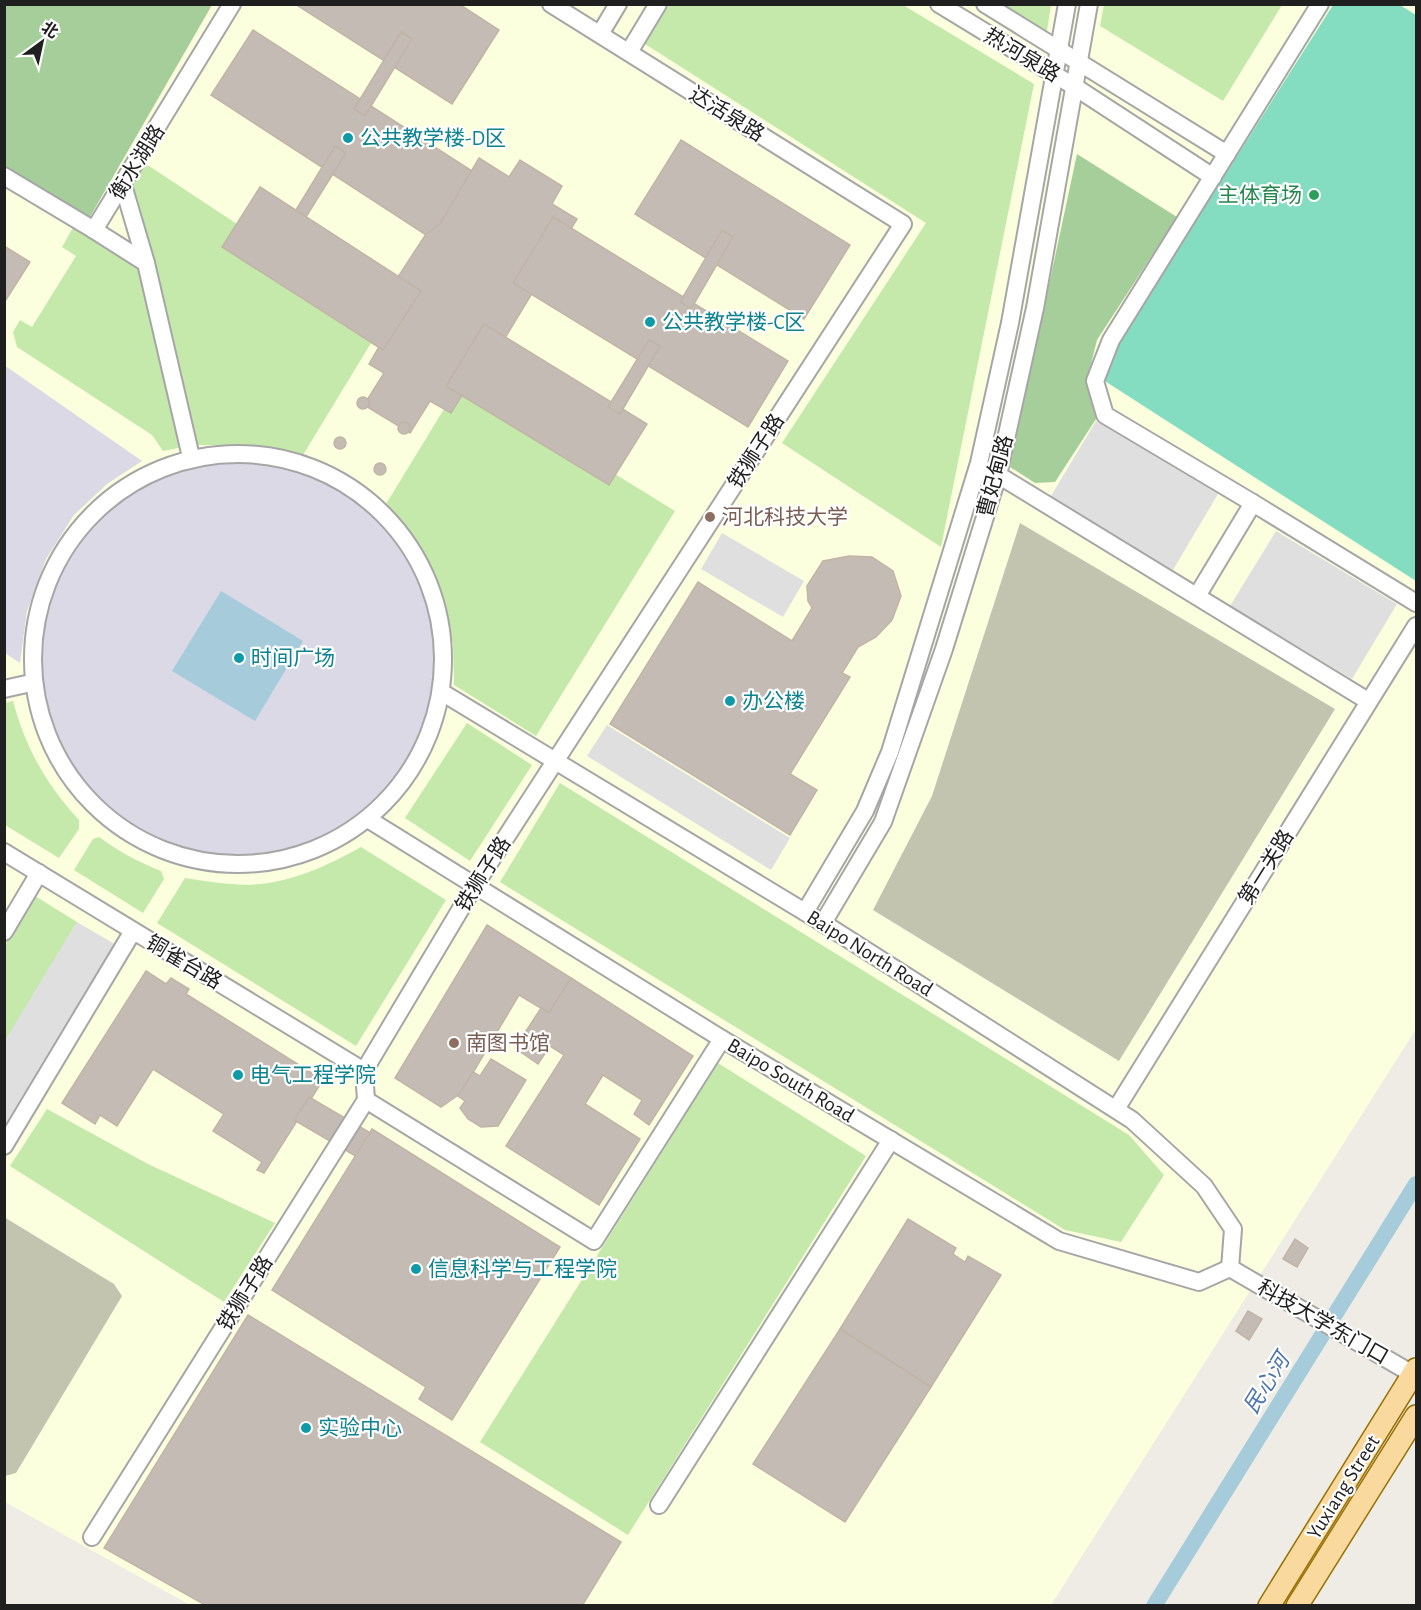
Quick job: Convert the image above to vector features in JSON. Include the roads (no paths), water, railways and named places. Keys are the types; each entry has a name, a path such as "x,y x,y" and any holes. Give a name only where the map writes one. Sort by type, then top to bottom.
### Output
{"main road":[{"name":"Yuxiang Street","path":"1269,1605 1415,1373"},
{"name":"Yuxiang Street","path":"1297,1605 1416,1416"}],"street":[{"name":"衡水湖路","path":"94,230 232,4"},
{"name":"达活泉路","path":"551,4 903,224"},
{"path":"600,34 618,4"},
{"path":"629,52 658,4"},
{"name":"热河泉路","path":"939,4 1075,87 1213,177"},
{"name":"热河泉路","path":"985,4 1227,154"},
{"name":"曹妃甸路","path":"805,912 865,811 890,752 979,463 1010,323 1067,4"},
{"name":"曹妃甸路","path":"823,923 883,822 944,649 998,475 1035,308 1089,4"},
{"path":"1320,4 1111,340 1095,381 1106,415 1416,603"},
{"path":"4,176 146,263"},
{"path":"123,185 146,263 191,457"},
{"name":"铁狮子路","path":"364,1071 475,885 903,224"},
{"path":"237,456 296,464 357,495 406,542 435,598 444,663 443,693 429,744 401,787 371,821 291,859 229,863 166,852 107,818 68,773 46,727 31,683 33,621 58,551 104,498 146,473 191,457 237,456"},
{"path":"979,463 1368,701"},
{"path":"1197,596 1253,503"},
{"name":"第一关路","path":"1116,1109 1416,626"},
{"path":"4,689 31,683"},
{"name":"Baipo North Road","path":"443,693 823,923 1132,1120 1204,1186 1233,1229 1230,1268"},
{"name":"Baipo South Road","path":"371,821 723,1039 1059,1240 1199,1282 1230,1268"},
{"name":"铜雀台路","path":"4,852 364,1071"},
{"path":"4,932 39,873"},
{"path":"4,1146 133,931"},
{"path":"364,1071 366,1100 594,1241 723,1039"},
{"name":"铁狮子路","path":"92,1537 366,1100"},
{"path":"659,1505 891,1140"},
{"name":"科技大学东门口","path":"1230,1268 1294,1307 1415,1373"}],"water":[{"path":"221,591 303,641 255,721 172,671"}],"waterway":[{"name":"民心河","path":"1154,1606 1416,1184"}],"place":[{"name":"公共教学楼-D区","path":"348,138"},
{"name":"主体育场","path":"1314,195"},
{"name":"公共教学楼-C区","path":"650,322"},
{"name":"河北科技大学","path":"710,517"},
{"name":"时间广场","path":"239,658"},
{"name":"办公楼","path":"730,701"},
{"name":"南图书馆","path":"454,1043"},
{"name":"电气工程学院","path":"238,1075"},
{"name":"信息科学与工程学院","path":"416,1269"},
{"name":"实验中心","path":"306,1428"}]}
